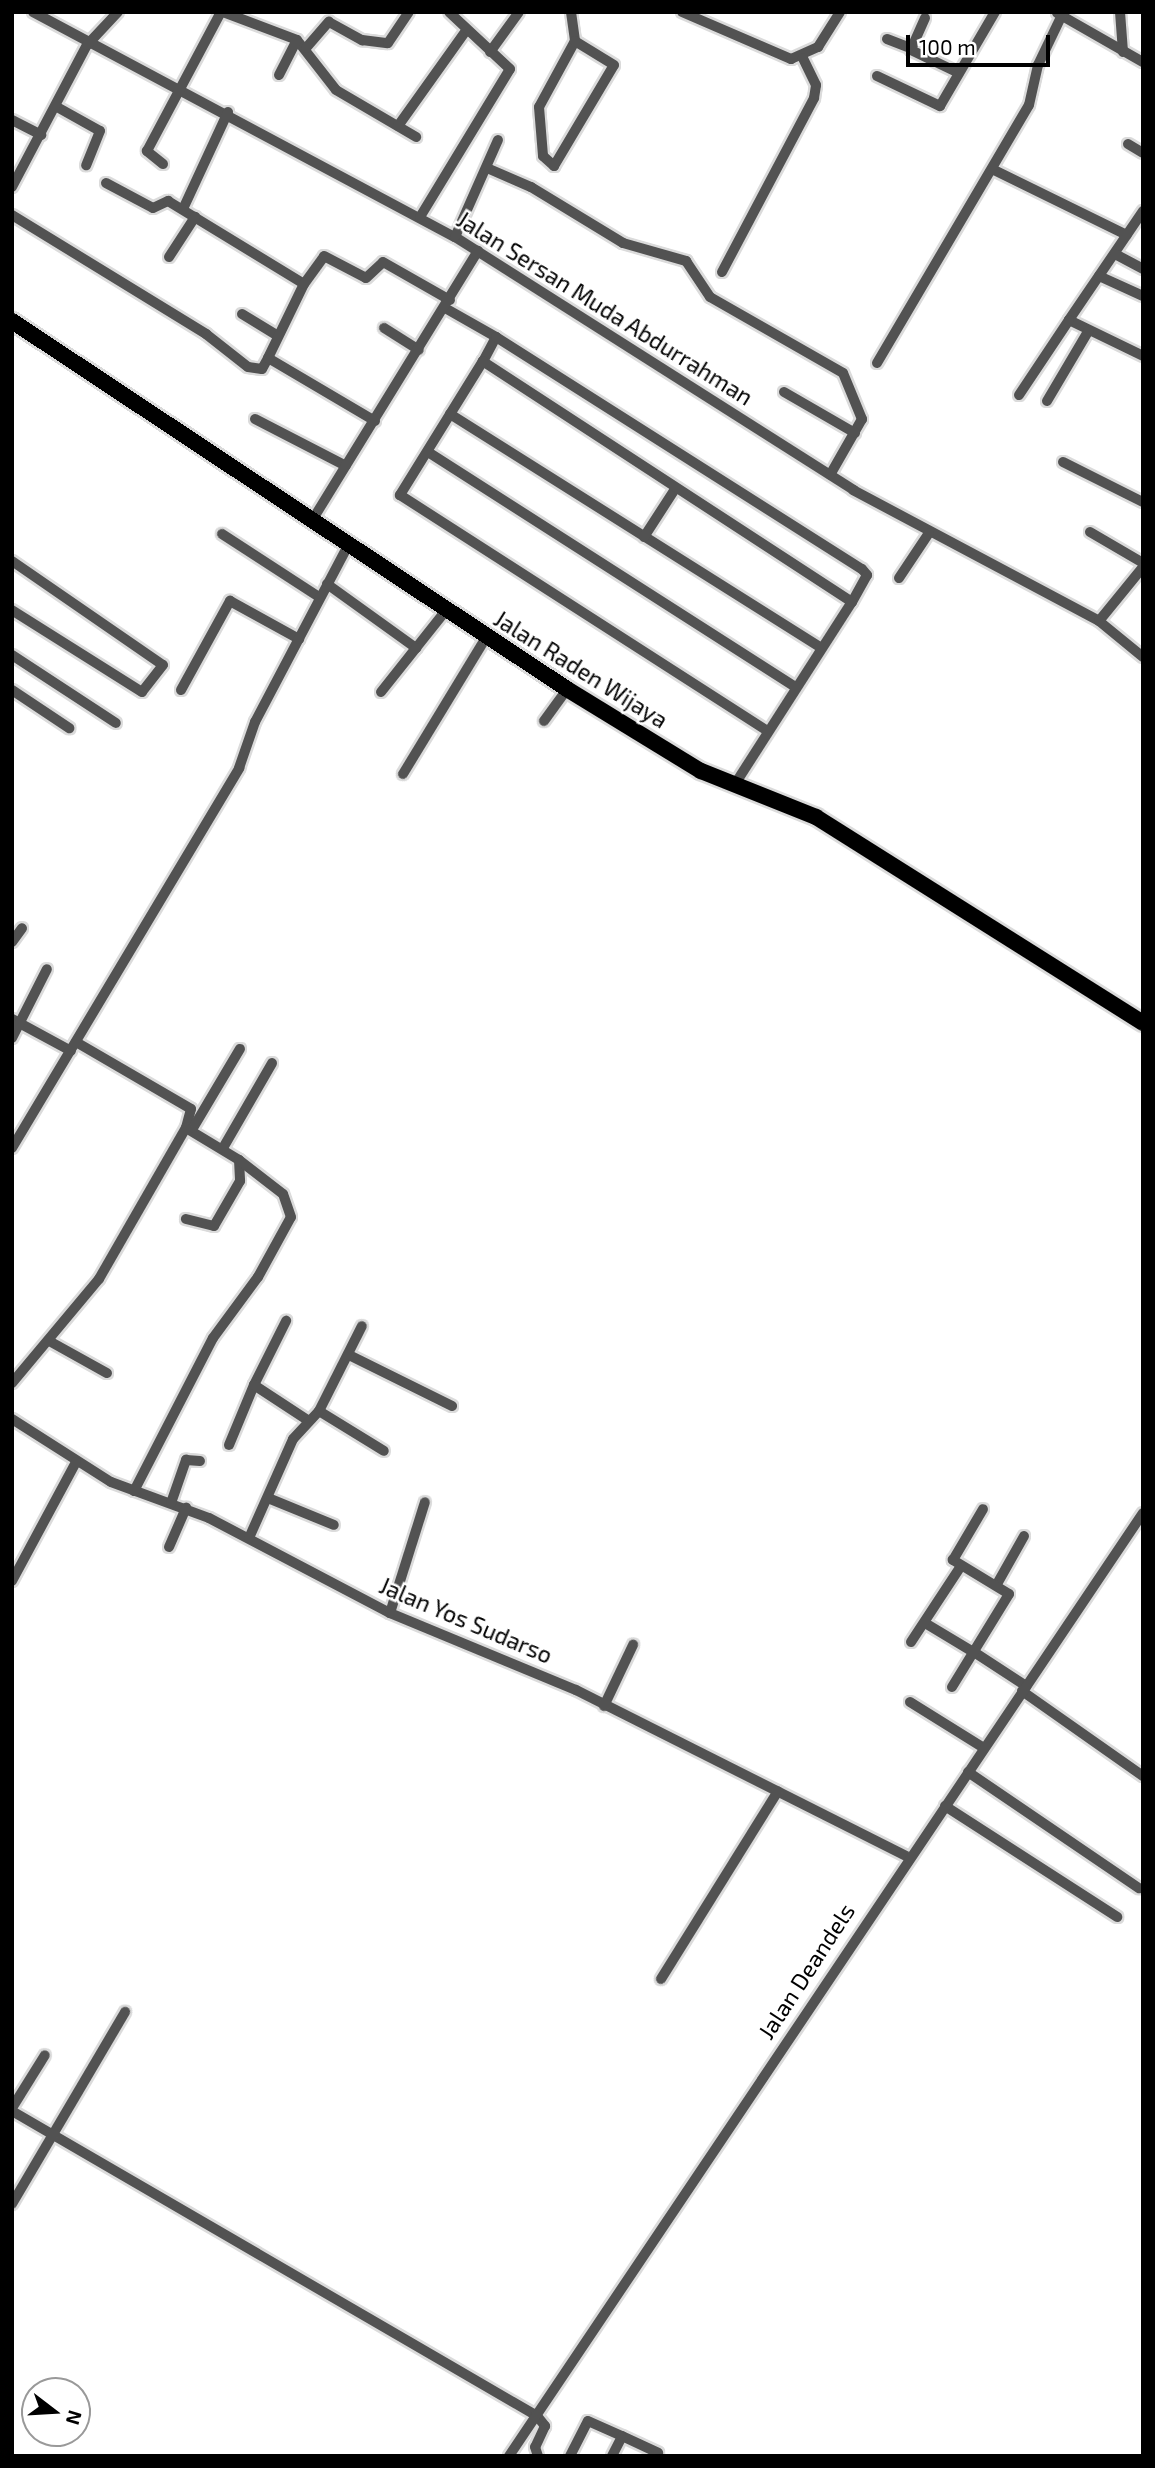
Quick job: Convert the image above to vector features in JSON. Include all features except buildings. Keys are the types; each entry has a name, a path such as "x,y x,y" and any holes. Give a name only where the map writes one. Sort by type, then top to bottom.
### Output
{"highway":[{"name":"Jalan Raden Wijaya","path":"12,321 567,689 701,771 816,817 1143,1023"}],"street":[{"name":"Jalan Sersan Muda Abdurrahman","path":"33,12 87,45 228,112 455,237 830,475 929,533 1099,621 1143,657"},
{"path":"12,187 57,107 87,45 118,12"},
{"path":"163,164 147,151 222,12 297,40 306,48 336,90 416,136"},
{"path":"306,48 329,22 362,40 388,43 409,12"},
{"path":"420,218 510,69 492,49 465,32 449,12"},
{"path":"492,49 519,12"},
{"path":"571,12 576,41 541,97 543,156 551,165 560,161 614,65 576,41"},
{"path":"682,12 779,56 803,58"},
{"path":"803,58 840,12"},
{"path":"877,76 936,106 995,12"},
{"path":"1120,12 1123,52"},
{"path":"877,363 1035,93 1038,65 1059,14 1143,62"},
{"path":"910,48 925,18"},
{"path":"398,126 465,32"},
{"path":"887,39 959,73"},
{"path":"279,75 297,40"},
{"path":"722,272 814,98 816,85 803,58"},
{"path":"57,107 100,131 86,165"},
{"path":"183,209 228,112"},
{"path":"12,120 41,135"},
{"path":"455,237 498,140"},
{"path":"1128,144 1143,153"},
{"path":"487,168 531,187 623,243 686,261 710,297 835,367 848,378 861,414 855,433 830,475"},
{"path":"992,169 1127,235"},
{"path":"106,183 153,208 166,200 304,284"},
{"path":"1019,395 1143,211"},
{"path":"12,215 69,248 248,368 262,369 304,284 324,256 366,278 383,262 496,337 862,569 867,575 852,602 735,784"},
{"path":"169,257 195,218"},
{"path":"313,519 448,304 478,251"},
{"path":"1115,254 1143,269"},
{"path":"1099,276 1143,296"},
{"path":"242,314 278,336"},
{"path":"1069,320 1143,356"},
{"path":"384,328 419,350"},
{"path":"1047,401 1089,330"},
{"path":"496,337 400,495 768,731"},
{"path":"268,358 375,421"},
{"path":"483,361 675,489 852,602"},
{"path":"784,392 855,433"},
{"path":"450,414 822,648"},
{"path":"255,419 346,466"},
{"path":"428,452 796,687"},
{"path":"1063,462 1143,502"},
{"path":"644,537 675,489"},
{"path":"1090,532 1143,565 1099,621"},
{"path":"899,578 929,533"},
{"path":"222,534 320,597"},
{"path":"12,1148 239,768 257,719 349,544"},
{"path":"12,561 163,665 142,692 12,610"},
{"path":"327,584 416,648"},
{"path":"181,690 230,601 299,639"},
{"path":"381,692 447,609"},
{"path":"403,774 486,636"},
{"path":"12,655 116,723"},
{"path":"544,721 567,689"},
{"path":"12,690 69,728"},
{"path":"12,942 22,928"},
{"path":"12,1038 16,1021 47,969"},
{"path":"16,1021 73,1046 191,1109 189,1129"},
{"path":"12,1383 51,1342 99,1279 240,1049"},
{"path":"223,1148 272,1063"},
{"path":"134,1491 213,1338 254,1284 291,1217 283,1194 223,1148 189,1129"},
{"path":"186,1219 214,1226 240,1181 239,1160"},
{"path":"229,1445 254,1385 286,1321"},
{"path":"249,1538 306,1419 319,1411 362,1326"},
{"path":"51,1342 107,1373"},
{"path":"349,1355 452,1406"},
{"path":"254,1385 306,1419"},
{"path":"319,1411 384,1451"},
{"name":"Jalan Yos Sudarso","path":"12,1419 76,1462 134,1491 186,1508 249,1538 390,1613 604,1706 906,1856"},
{"path":"171,1503 186,1460 200,1461"},
{"path":"12,1581 76,1462"},
{"path":"268,1498 334,1525"},
{"path":"390,1613 425,1502"},
{"path":"169,1547 186,1508"},
{"path":"952,1687 976,1653 1009,1594 997,1584 961,1566 954,1557 982,1509"},
{"name":"Jalan Deandels","path":"509,2456 681,2201 906,1856 945,1806 1143,1513"},
{"path":"997,1584 1024,1536"},
{"path":"12,1555 23,1562"},
{"path":"911,1642 961,1566"},
{"path":"925,1623 976,1653 1143,1776"},
{"path":"604,1706 633,1645"},
{"path":"910,1702 984,1748"},
{"path":"968,1772 1139,1888"},
{"path":"662,1979 778,1791"},
{"path":"945,1806 1116,1917"},
{"path":"12,2204 125,2012"},
{"path":"45,2055 12,2110 51,2136 537,2416 545,2426 535,2447 538,2456"},
{"path":"570,2456 588,2421 659,2455"},
{"path":"612,2456 622,2436"}]}
